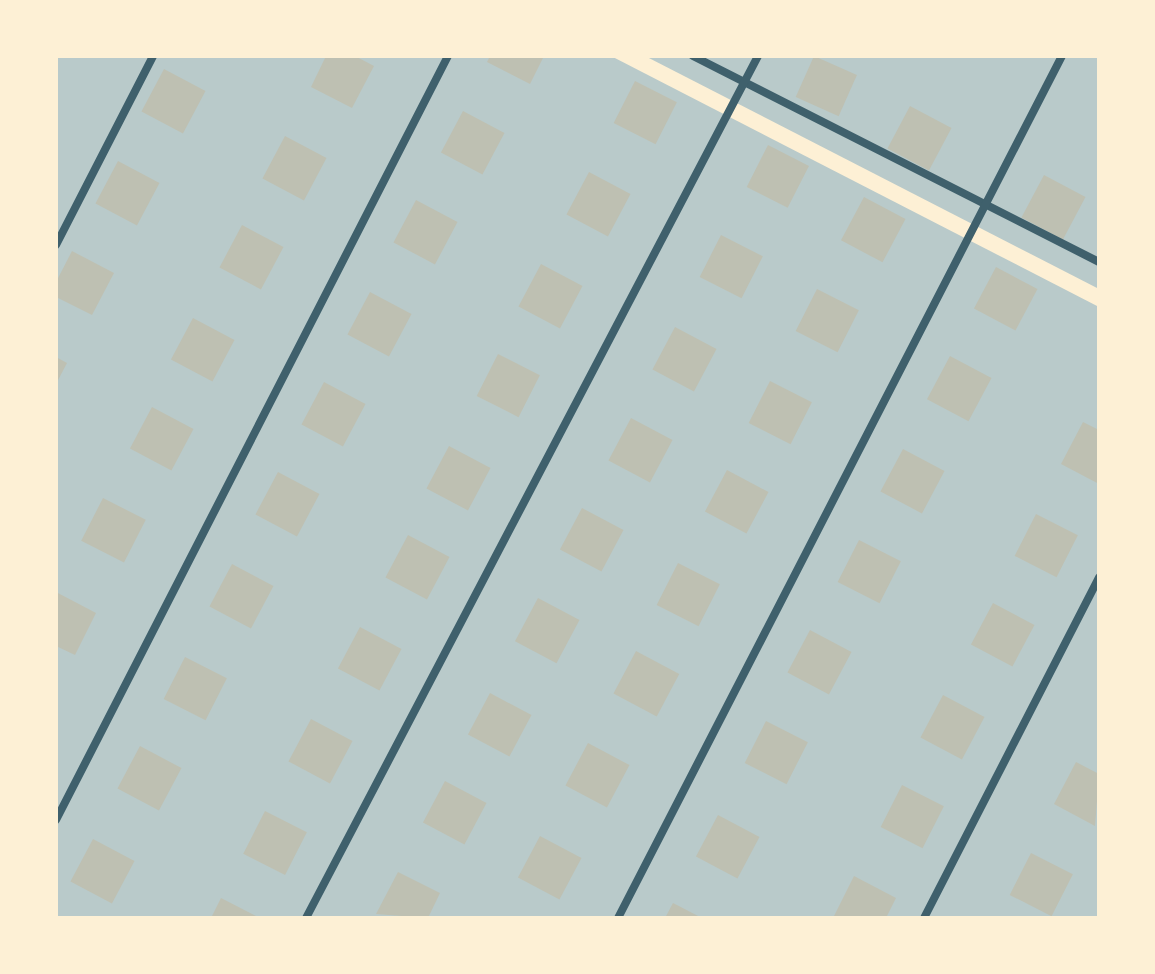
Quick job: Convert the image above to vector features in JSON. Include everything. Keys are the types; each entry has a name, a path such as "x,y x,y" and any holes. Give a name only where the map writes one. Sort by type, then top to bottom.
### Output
{"street":[{"path":"56,245 153,56"},
{"path":"56,820 448,56"},
{"path":"693,56 1099,262"},
{"path":"306,918 704,151 758,56"},
{"path":"618,918 1062,56"},
{"path":"924,918 1099,577"}],"shaded area":[{"path":"56,56 611,56 1099,307 1099,918 56,918"},
{"path":"645,56 1099,56 1099,289"}],"building":[{"path":"326,56 355,56 374,66 352,108 311,87"},
{"path":"490,56 544,56 530,84 487,62"},
{"path":"814,56 857,75 839,116 796,97"},
{"path":"164,69 205,91 183,133 141,111"},
{"path":"635,81 677,102 656,144 614,123"},
{"path":"910,106 951,128 929,170 887,148"},
{"path":"463,111 504,133 482,175 441,152"},
{"path":"285,136 326,158 304,200 262,178"},
{"path":"768,145 809,166 788,208 747,187"},
{"path":"118,161 159,183 137,225 95,203"},
{"path":"589,172 630,194 608,236 566,214"},
{"path":"1044,175 1085,197 1063,239 1021,217"},
{"path":"864,197 905,219 882,262 841,240"},
{"path":"416,200 457,222 435,264 393,242"},
{"path":"242,225 283,247 261,289 219,267"},
{"path":"721,235 763,256 742,298 700,277"},
{"path":"72,251 114,273 92,315 56,297 56,282"},
{"path":"541,264 582,286 560,328 518,306"},
{"path":"996,267 1037,289 1015,331 974,308"},
{"path":"817,289 859,310 838,352 796,331"},
{"path":"370,292 411,314 389,356 347,334"},
{"path":"193,318 234,340 212,382 171,359"},
{"path":"675,327 716,349 694,391 652,369"},
{"path":"498,354 540,375 519,417 477,396"},
{"path":"950,356 991,378 968,421 927,399"},
{"path":"56,357 67,363 56,384"},
{"path":"770,381 812,402 791,444 749,423"},
{"path":"324,382 365,404 343,446 301,424"},
{"path":"152,407 193,429 171,471 130,448"},
{"path":"631,418 672,440 650,482 608,460"},
{"path":"1083,422 1099,430 1099,484 1061,464"},
{"path":"449,446 490,468 468,510 426,488"},
{"path":"903,449 944,471 922,513 880,491"},
{"path":"727,470 768,492 746,534 705,511"},
{"path":"278,472 319,494 297,536 255,514"},
{"path":"103,498 146,520 124,563 81,541"},
{"path":"582,508 623,530 601,572 560,549"},
{"path":"1036,514 1078,535 1057,577 1015,556"},
{"path":"408,535 449,557 427,599 385,577"},
{"path":"859,540 901,561 880,603 838,582"},
{"path":"678,563 720,584 699,626 657,605"},
{"path":"232,564 273,586 251,628 209,606"},
{"path":"56,592 96,613 75,655 56,646"},
{"path":"538,598 579,620 556,663 515,641"},
{"path":"993,603 1034,625 1012,667 971,644"},
{"path":"360,627 401,649 379,691 338,668"},
{"path":"810,630 851,652 829,694 787,672"},
{"path":"636,651 679,674 657,716 613,693"},
{"path":"185,657 227,678 206,720 164,699"},
{"path":"490,693 531,715 509,757 468,734"},
{"path":"943,695 984,717 962,759 920,737"},
{"path":"311,719 352,741 330,783 288,761"},
{"path":"766,721 808,742 787,784 745,763"},
{"path":"588,743 629,765 607,807 565,785"},
{"path":"140,746 181,768 159,810 117,788"},
{"path":"1076,762 1099,774 1095,826 1054,804"},
{"path":"445,781 486,803 464,845 423,822"},
{"path":"902,785 944,806 923,848 881,827"},
{"path":"265,811 307,832 285,875 243,854"},
{"path":"718,815 759,837 737,879 696,856"},
{"path":"540,836 581,858 559,900 518,877"},
{"path":"93,839 134,861 112,903 70,881"},
{"path":"1031,853 1073,874 1052,916 1010,895"},
{"path":"398,872 440,893 428,918 376,914"},
{"path":"854,876 896,898 886,918 833,918"},
{"path":"221,898 260,918 211,918"},
{"path":"673,903 702,918 665,918"}]}
